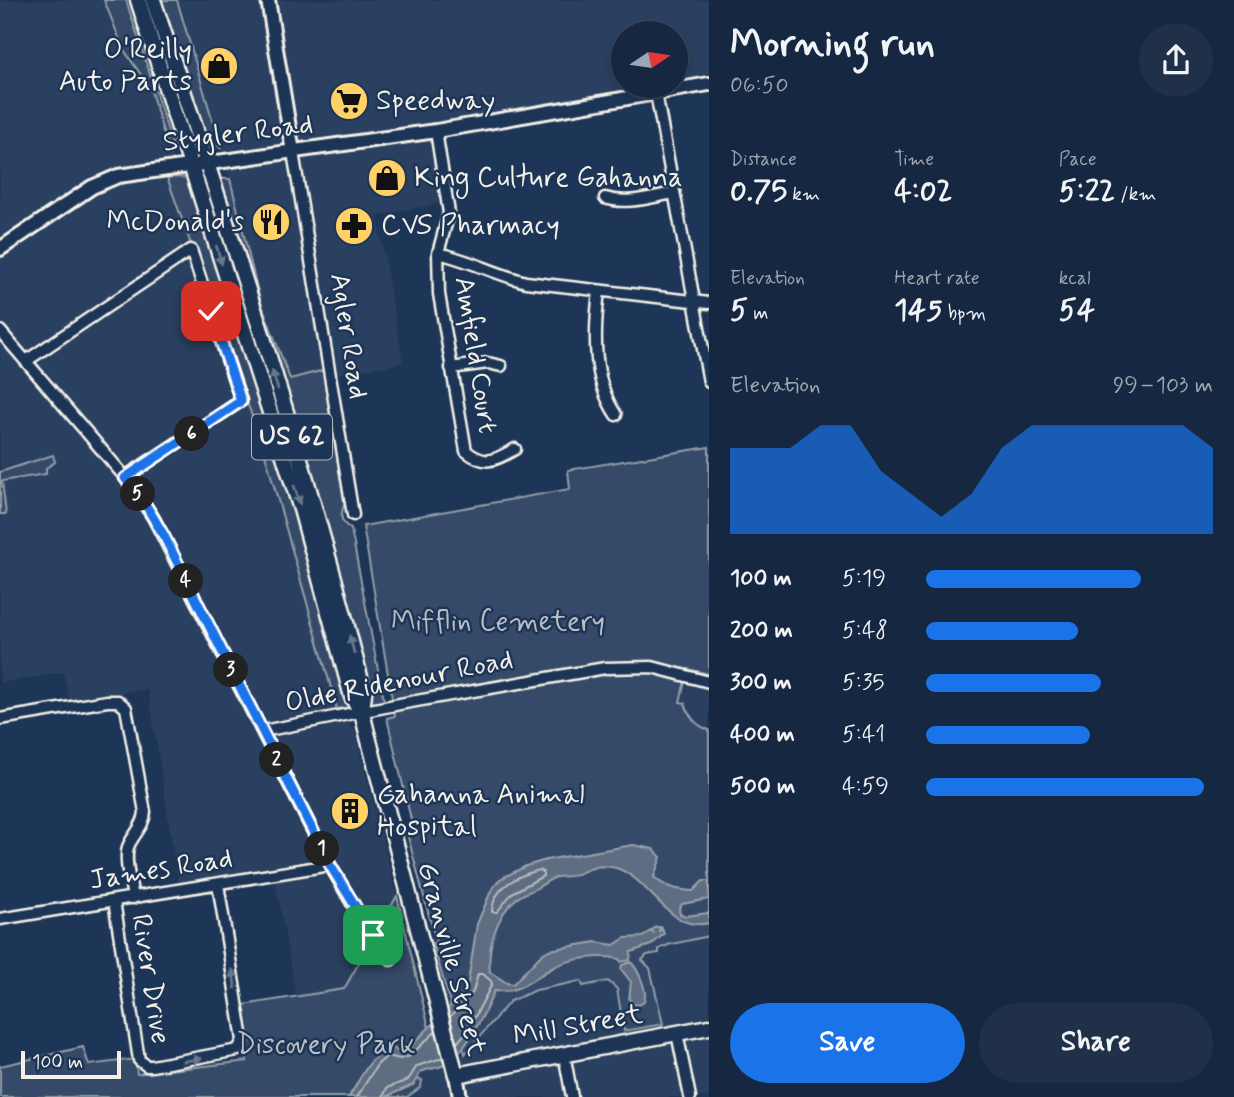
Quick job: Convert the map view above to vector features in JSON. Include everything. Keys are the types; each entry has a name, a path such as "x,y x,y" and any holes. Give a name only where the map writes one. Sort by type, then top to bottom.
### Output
{"highway":[{"name":"US 62","path":"138,0 301,509 352,697 362,712"},
{"name":"US 62","path":"153,0 322,533 364,693 362,712"},
{"name":"Granville Street","path":"362,712 455,1071"},
{"name":"Mill Street","path":"455,1071 709,1027"}],"main road":[{"name":"Agler Road","path":"268,0 293,152"},
{"name":"Stygler Road","path":"688,88 709,84"},
{"name":"Stygler Road","path":"0,249 109,178 140,171 192,167 436,131 627,98"},
{"name":"Granville Street","path":"455,1071 460,1097"}],"street":[{"path":"657,98 709,382"},
{"name":"Amfield Court","path":"436,131 449,213 438,253 439,294 466,451 476,459 487,461 515,449"},
{"name":"Agler Road","path":"293,152 353,515"},
{"path":"605,198 629,201 674,193"},
{"path":"26,361 191,250 241,401 125,478"},
{"path":"438,253 463,258 498,275 526,282 709,303"},
{"path":"599,291 596,353 603,393 616,415"},
{"path":"0,331 147,507 330,865 362,919 391,960"},
{"path":"451,368 488,363 501,366"},
{"name":"Olde Ridenour Road","path":"263,731 605,668 652,667 709,682"},
{"path":"0,719 107,701 118,701 126,708 145,812 143,824 132,839 127,854 133,898"},
{"name":"James Road","path":"0,918 330,865"},
{"name":"River Drive","path":"114,901 138,1056 142,1063 152,1066 208,1057 231,1053 241,1046 242,1028 218,884"},
{"path":"677,1033 690,1097"},
{"path":"564,1054 572,1097"}],"shaded area":[{"path":"0,0 104,0 124,50 150,88 170,155 167,177 263,447 337,709 354,729 397,896 344,989 296,996 275,879 180,894 148,689 70,701 63,672 0,683 0,514 6,513 1,481 46,474 45,468 4,469 0,472"},
{"path":"177,0 709,0 709,88 688,92 688,21 611,21 611,98 653,98 440,136 452,201 377,216 403,363 326,376 323,370 290,380 260,300 230,179"},
{"path":"688,669 709,674 709,730 698,727 680,702"},
{"path":"709,936 709,1097 407,1097 421,1087 422,1080 418,1079 421,1072 441,1067 465,1054 510,1001 536,990 582,981 583,986 608,981 617,989 624,1027 663,1024 650,968 641,961 647,955 658,953 658,949 668,945"}],"green space":[{"path":"104,0 126,0 174,150 170,155 150,88 124,50"},
{"path":"161,0 177,0 221,149 204,132"},
{"path":"167,177 230,179 260,300 290,379 324,370 345,502 342,517 351,529 384,701 337,709 263,447"},
{"name":"Mifflin Cemetery","path":"709,447 709,674 688,669 680,702 685,703 697,723 709,730 709,936 668,945 659,949 659,953 647,955 642,960 650,968 663,1024 624,1031 617,989 608,981 583,986 581,981 536,990 510,1001 465,1054 433,943 436,942 407,833 413,828 387,718 395,716 363,526 570,489 568,470"},
{"path":"53,455 55,462 46,468 46,474 2,481 6,514 0,514 0,472"},
{"name":"Discovery Park","path":"397,896 429,1028 407,1050 352,1091 349,1097 0,1097 0,1066 83,1047 89,1065 135,1059 137,1074 247,1061 243,1005 344,989"},
{"path":"418,1079 422,1080 421,1087 407,1097 385,1097 413,1085"}],"water":[{"path":"633,845 653,849 661,857 654,877 667,886 693,891 703,881 709,881 709,899 682,904 679,910 680,914 686,916 709,913 709,923 695,924 682,920 628,874 609,866 552,879 516,899 498,923 490,953 490,972 507,983 513,984 549,950 596,942 614,945 625,938 643,937 651,931 654,934 652,930 656,927 660,927 659,932 662,928 664,934 651,945 631,952 630,960 621,962 619,959 596,957 577,960 560,964 519,988 494,991 473,1033 450,1061 421,1072 413,1085 385,1097 349,1097 372,1060 385,1050 407,1050 467,989 477,924 491,891 500,879 546,860"},
{"path":"631,962 644,987 644,1002 637,1005 629,999 631,982 621,969 622,965"}],"place":[{"name":"O'Reilly Auto Parts","path":"219,66"},
{"name":"Speedway","path":"349,101"},
{"name":"King Culture Gahanna","path":"387,178"},
{"name":"McDonald's","path":"271,222"},
{"name":"CVS Pharmacy","path":"354,226"},
{"name":"Gahanna Animal Hospital","path":"350,811"}],"route":[{"path":"211,311 241,401 125,478 164,536 330,865 373,935"}]}
